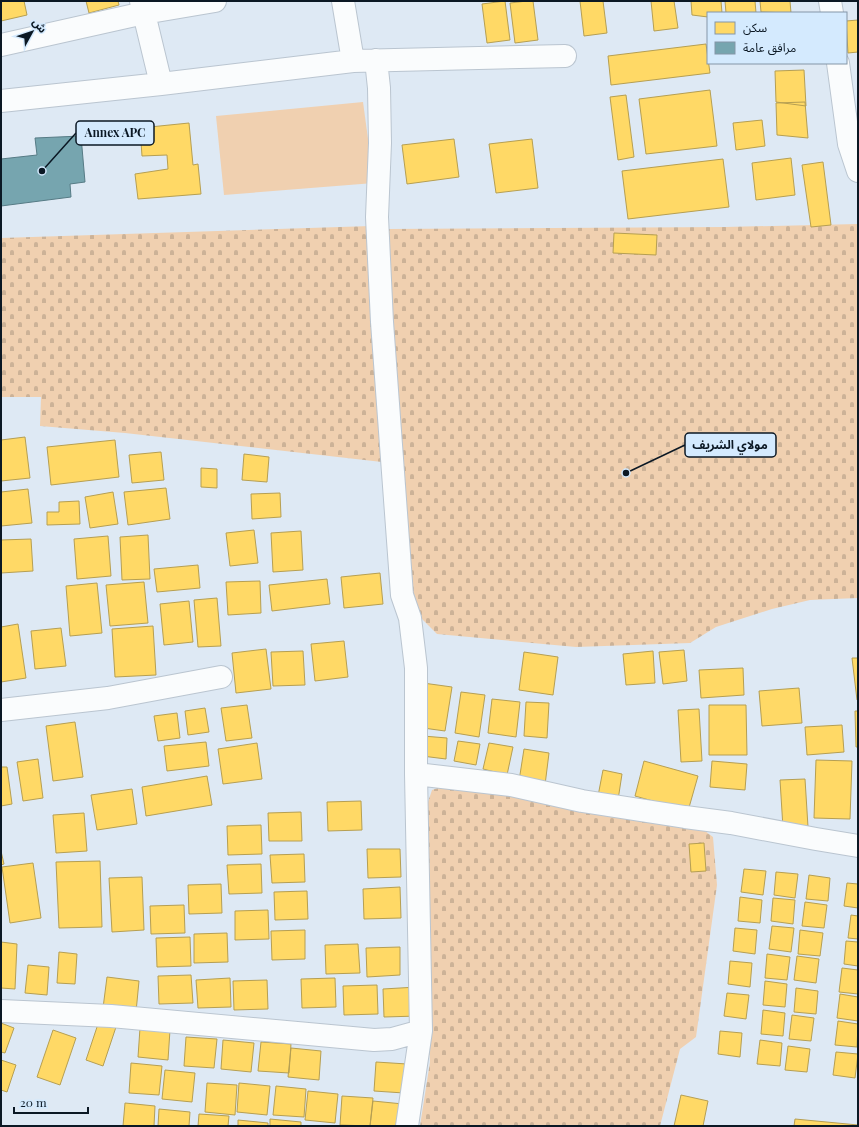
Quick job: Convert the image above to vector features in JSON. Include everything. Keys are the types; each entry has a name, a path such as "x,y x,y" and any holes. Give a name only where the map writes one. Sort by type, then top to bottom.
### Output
{"street":[{"path":"1,45 143,7 215,1"},
{"path":"343,1 352,61"},
{"path":"830,1 832,12"},
{"path":"143,7 161,84"},
{"path":"1,101 161,84 352,61 565,56"},
{"path":"376,60 379,88 380,143 377,217 382,322 402,595 410,618 416,668 416,774 421,1031 407,1126"},
{"path":"838,64 849,144 858,171"},
{"path":"1,710 108,698 221,677"},
{"path":"416,774 511,785 582,800 731,823 858,846"},
{"path":"1,1011 111,1016 374,1040 392,1039 421,1031"}],"green space":[{"path":"363,102 374,183 224,195 216,116"},
{"path":"858,224 858,598 810,600 772,609 716,627 690,643 576,647 437,634 420,617 409,596 382,462 125,433 40,426 41,397 1,397 1,238 371,226 388,229 725,227"},
{"path":"452,783 701,828 713,837 717,885 696,1037 680,1049 660,1126 420,1126 430,1062 422,902 420,826 432,790"}],"building: سكن":[{"path":"1,1 24,1 27,15 1,21"},
{"path":"86,1 118,1 119,5 89,13"},
{"path":"505,1 510,40 487,43 482,4"},
{"path":"533,1 538,40 515,43 510,3"},
{"path":"580,1 603,1 607,33 584,36"},
{"path":"651,1 674,1 678,28 654,31"},
{"path":"691,1 721,1 722,12 707,12 707,17 692,15"},
{"path":"725,1 755,1 756,12 726,12"},
{"path":"760,1 790,1 791,12 761,12"},
{"path":"858,20 858,52 848,53 847,21"},
{"path":"706,44 707,64 709,64 710,73 611,85 608,56"},
{"path":"804,70 806,106 776,102 775,71"},
{"path":"710,90 717,146 646,154 639,99"},
{"path":"626,95 634,157 618,160 610,97"},
{"path":"805,102 808,138 777,135 776,103"},
{"path":"762,120 765,146 736,150 733,123"},
{"path":"189,123 193,165 198,164 201,194 138,199 135,174 168,169 167,155 142,156 140,128"},
{"path":"454,139 459,177 407,184 402,145"},
{"path":"532,139 538,188 496,193 489,144"},
{"path":"791,158 795,195 756,200 752,163"},
{"path":"723,159 729,207 628,219 622,171"},
{"path":"823,162 831,225 811,227 802,165"},
{"path":"614,233 657,235 656,255 613,253"},
{"path":"25,437 30,478 1,481 1,440"},
{"path":"115,440 119,477 51,485 47,447"},
{"path":"161,452 164,480 132,483 129,455"},
{"path":"244,454 269,457 267,482 242,480"},
{"path":"201,468 217,469 217,488 201,487"},
{"path":"166,488 170,519 128,525 124,492"},
{"path":"28,489 32,523 1,526 1,492"},
{"path":"113,492 118,524 90,528 85,497"},
{"path":"280,493 281,517 252,519 251,494"},
{"path":"79,501 80,524 47,525 47,512 59,512 59,502"},
{"path":"254,530 258,563 230,566 226,533"},
{"path":"301,531 303,570 273,572 271,533"},
{"path":"148,535 150,579 122,580 120,537"},
{"path":"108,536 111,576 77,579 74,539"},
{"path":"31,539 33,571 1,573 1,540"},
{"path":"198,565 200,588 157,592 154,569"},
{"path":"380,573 383,604 344,608 341,577"},
{"path":"327,579 330,604 272,611 269,585"},
{"path":"260,581 261,613 228,615 226,582"},
{"path":"144,582 148,623 110,626 106,585"},
{"path":"97,583 102,633 70,636 66,586"},
{"path":"217,598 221,646 198,647 194,600"},
{"path":"189,601 193,642 164,645 160,604"},
{"path":"18,624 26,678 1,682 1,627"},
{"path":"153,626 156,675 115,677 112,629"},
{"path":"61,628 66,666 35,669 31,631"},
{"path":"344,641 348,677 315,681 311,644"},
{"path":"266,649 271,689 236,693 232,653"},
{"path":"684,650 687,681 663,684 659,652"},
{"path":"303,651 305,685 273,686 271,652"},
{"path":"653,651 655,683 626,685 623,654"},
{"path":"524,652 558,657 553,695 519,690"},
{"path":"852,658 858,658 858,700 857,700"},
{"path":"743,668 744,695 701,698 699,670"},
{"path":"423,683 452,687 445,731 416,727"},
{"path":"799,688 802,723 762,726 759,691"},
{"path":"461,692 485,695 479,737 455,733"},
{"path":"492,699 520,702 516,737 488,733"},
{"path":"526,702 549,703 547,738 524,736"},
{"path":"247,705 252,738 226,741 221,708"},
{"path":"709,705 746,705 747,755 709,755"},
{"path":"205,708 209,732 188,735 185,711"},
{"path":"699,709 702,761 681,762 678,710"},
{"path":"855,711 858,711 858,747 856,747"},
{"path":"177,713 180,738 158,741 154,716"},
{"path":"75,722 83,777 53,781 46,726"},
{"path":"842,725 844,752 807,755 805,727"},
{"path":"423,736 447,738 446,759 422,756"},
{"path":"458,741 480,744 476,765 454,761"},
{"path":"206,742 209,766 167,771 164,746"},
{"path":"257,743 262,779 223,784 218,749"},
{"path":"489,743 513,747 507,775 483,769"},
{"path":"524,749 549,753 545,785 519,781"},
{"path":"38,759 43,798 23,801 17,762"},
{"path":"816,760 852,761 850,819 814,818"},
{"path":"644,761 698,776 688,811 635,796"},
{"path":"712,761 747,764 745,790 710,787"},
{"path":"1,767 7,767 12,804 1,806"},
{"path":"603,770 622,774 618,800 598,796"},
{"path":"207,776 212,805 146,816 142,787"},
{"path":"805,779 808,827 783,828 780,780"},
{"path":"132,789 137,824 97,830 91,795"},
{"path":"361,801 362,830 328,831 327,802"},
{"path":"301,812 302,841 269,841 268,813"},
{"path":"84,813 87,851 56,853 53,815"},
{"path":"261,825 262,854 228,855 227,826"},
{"path":"704,843 706,871 691,872 689,844"},
{"path":"367,849 400,849 401,877 368,878"},
{"path":"1,851 4,864 1,865"},
{"path":"304,854 305,882 272,883 270,855"},
{"path":"100,861 102,927 59,928 56,862"},
{"path":"33,863 41,918 10,923 2,867"},
{"path":"261,864 262,893 229,894 227,865"},
{"path":"744,869 766,871 763,895 741,892"},
{"path":"776,872 798,874 795,898 774,895"},
{"path":"809,875 830,878 828,901 806,899"},
{"path":"142,877 144,930 112,932 109,878"},
{"path":"847,883 858,884 858,908 844,906"},
{"path":"221,884 222,913 189,914 188,885"},
{"path":"400,887 401,918 364,919 363,889"},
{"path":"307,891 308,919 275,920 274,892"},
{"path":"740,897 762,900 760,923 738,921"},
{"path":"773,898 795,900 793,924 771,921"},
{"path":"805,902 827,905 824,928 802,926"},
{"path":"184,905 185,933 151,934 150,906"},
{"path":"268,910 269,939 235,940 235,911"},
{"path":"851,915 858,916 858,939 848,938"},
{"path":"772,926 794,928 791,952 769,949"},
{"path":"735,928 757,930 755,954 733,951"},
{"path":"305,930 305,959 272,960 271,931"},
{"path":"800,930 823,933 820,956 798,954"},
{"path":"227,933 228,962 194,963 194,934"},
{"path":"190,937 191,966 157,967 156,938"},
{"path":"846,941 858,942 858,966 844,964"},
{"path":"1,942 17,944 15,989 1,988"},
{"path":"358,944 360,973 326,974 325,945"},
{"path":"400,947 400,975 367,977 366,948"},
{"path":"59,952 77,954 75,984 57,983"},
{"path":"767,954 790,957 787,980 765,978"},
{"path":"797,956 819,959 816,983 794,980"},
{"path":"730,961 752,963 750,987 728,984"},
{"path":"28,965 49,967 47,995 25,993"},
{"path":"842,968 858,970 858,994 839,992"},
{"path":"191,975 193,1003 159,1004 158,976"},
{"path":"107,977 139,981 136,1012 103,1008"},
{"path":"230,978 231,1007 198,1008 196,980"},
{"path":"335,978 336,1007 302,1008 301,979"},
{"path":"267,980 268,1009 234,1010 233,981"},
{"path":"765,981 787,984 785,1007 763,1005"},
{"path":"377,985 378,1014 344,1015 343,986"},
{"path":"417,987 418,1016 384,1017 383,989"},
{"path":"796,988 818,991 816,1014 794,1012"},
{"path":"727,993 749,995 746,1019 724,1016"},
{"path":"840,994 858,997 858,1021 837,1018"},
{"path":"763,1010 785,1013 783,1036 761,1034"},
{"path":"792,1015 814,1018 811,1041 789,1039"},
{"path":"99,1021 116,1027 103,1066 86,1060"},
{"path":"838,1021 858,1024 857,1047 835,1045"},
{"path":"1,1023 14,1028 5,1053 1,1052"},
{"path":"140,1028 170,1030 168,1060 138,1057"},
{"path":"53,1030 76,1038 60,1085 37,1077"},
{"path":"720,1031 742,1033 740,1057 718,1054"},
{"path":"186,1037 217,1039 214,1068 184,1066"},
{"path":"223,1040 254,1043 251,1072 221,1069"},
{"path":"760,1040 782,1043 780,1066 757,1064"},
{"path":"261,1042 291,1044 289,1073 258,1071"},
{"path":"788,1046 810,1049 807,1072 785,1070"},
{"path":"291,1048 321,1051 319,1080 288,1077"},
{"path":"836,1052 858,1054 855,1078 833,1075"},
{"path":"1,1060 16,1065 7,1092 1,1090"},
{"path":"376,1062 407,1064 404,1093 374,1091"},
{"path":"131,1063 162,1066 159,1095 129,1093"},
{"path":"165,1070 195,1073 192,1102 162,1099"},
{"path":"207,1083 237,1085 235,1115 205,1112"},
{"path":"239,1083 270,1086 267,1115 237,1112"},
{"path":"276,1086 306,1089 304,1117 273,1115"},
{"path":"308,1091 338,1094 335,1123 305,1120"},
{"path":"681,1095 708,1101 703,1126 674,1126"},
{"path":"342,1096 373,1098 370,1126 340,1125"},
{"path":"373,1101 403,1104 401,1126 370,1126"},
{"path":"125,1103 155,1106 154,1126 123,1126"},
{"path":"159,1109 190,1112 189,1126 158,1126"},
{"path":"199,1114 229,1116 228,1126 198,1126"},
{"path":"270,1119 301,1122 301,1126 270,1126"},
{"path":"795,1119 858,1125 858,1126 794,1126"},
{"path":"238,1120 268,1123 268,1126 238,1126"}],"building: مرافق عامة":[{"path":"81,136 85,182 70,184 71,197 1,206 1,159 37,155 35,138"}],"place":[{"name":"Annex APC","path":"42,171"},
{"name":"مولاي الشريف","path":"626,473"}]}
